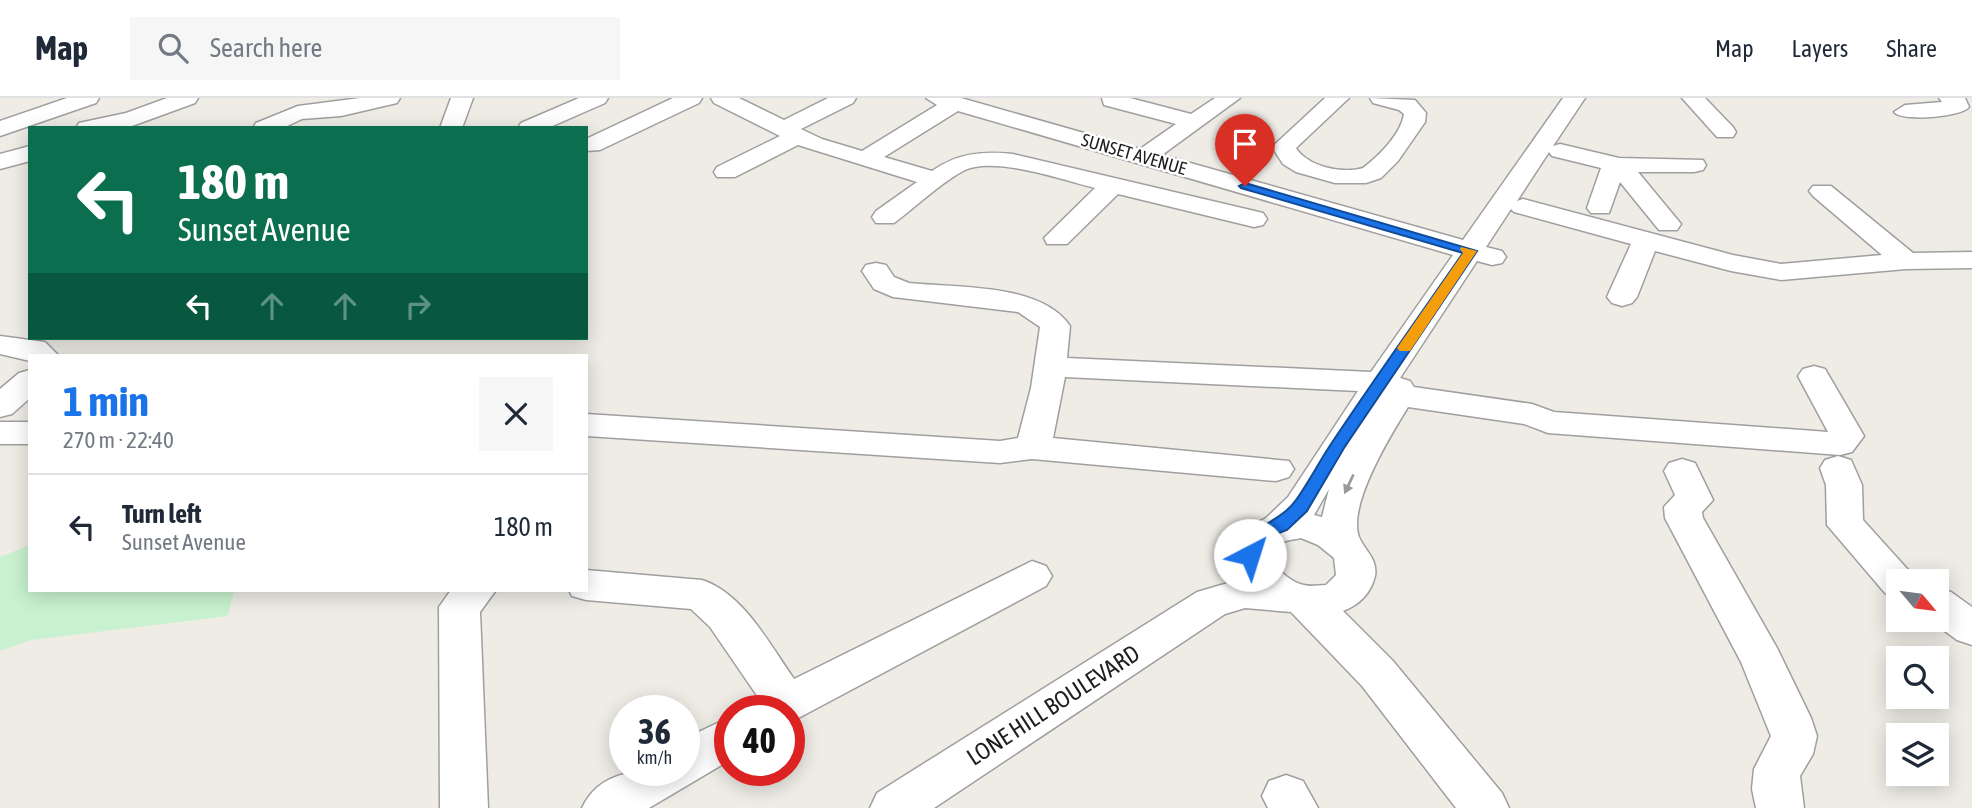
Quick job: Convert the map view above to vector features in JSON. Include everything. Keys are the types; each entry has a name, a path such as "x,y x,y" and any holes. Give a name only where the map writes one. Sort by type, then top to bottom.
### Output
{"street":[{"path":"3,126 88,98"},
{"path":"97,126 132,119 187,98"},
{"path":"269,126 298,113 341,109 389,98"},
{"path":"453,126 462,98"},
{"path":"564,98 592,100"},
{"path":"592,145 691,98"},
{"path":"722,98 789,133 856,158 936,180"},
{"path":"726,172 845,98"},
{"path":"1144,157 1229,98"},
{"path":"1338,98 1284,147 1291,158 1305,168 1349,177 1363,177 1374,172 1413,122 1415,113 1407,105 1381,98"},
{"path":"1340,541 1339,514 1344,492 1393,394 1574,98"},
{"path":"1481,254 1523,207 1594,98"},
{"path":"1692,98 1725,132"},
{"path":"1905,112 1958,107 1958,103 1950,98"},
{"path":"534,126 592,100"},
{"path":"856,158 943,100"},
{"name":"SUNSET AVENUE","path":"943,100 1481,254"},
{"path":"1112,100 1194,122"},
{"path":"0,162 28,154"},
{"path":"1557,155 1620,171 1694,165"},
{"path":"885,217 956,165 972,159 993,159 1013,161 1111,187 1254,219"},
{"path":"0,169 28,167"},
{"path":"1600,208 1620,171"},
{"path":"1620,171 1657,232"},
{"path":"1057,238 1111,187"},
{"path":"1822,191 1906,261"},
{"path":"1523,207 1657,232 1731,263 1781,272 1906,261 1972,260"},
{"path":"1622,298 1657,232"},
{"path":"876,271 884,284 903,291 1022,304 1042,312 1055,326 1040,425 1032,448"},
{"path":"0,345 34,349 41,354"},
{"path":"1050,367 1393,394 1535,428 1548,422 1840,443 1847,436 1842,423 1814,376"},
{"path":"0,407 28,382"},
{"path":"1393,394 1301,506 1280,526 1260,536 1250,555 1255,570 1266,584 1295,598 1329,621 1362,657 1485,808"},
{"path":"588,425 1000,452 1032,448 1276,469"},
{"path":"0,433 28,433"},
{"path":"1838,468 1847,491 1842,513 1846,525 1887,569"},
{"path":"1682,471 1695,500 1684,507 1684,518 1762,660 1789,718 1794,736 1790,754 1777,769 1776,779 1780,808"},
{"path":"1280,526 1301,525 1322,530 1340,541 1353,554 1358,569 1355,584 1362,657"},
{"name":"LONE HILL BOULEVARD","path":"1211,603 1250,555"},
{"path":"804,695 1032,576"},
{"path":"1295,598 1326,601 1343,595 1355,584"},
{"path":"588,585 702,595 726,616 774,695"},
{"path":"464,808 459,607 474,592"},
{"name":"LONE HILL BOULEVARD","path":"894,808 1211,603 1245,593 1295,598"},
{"path":"1950,611 1972,629"},
{"path":"606,808 644,786"}],"green space":[{"path":"28,546 28,592 234,592 228,616 31,640 0,651 0,557"}],"slow traffic":[{"path":"1405,348 1471,251 1466,249"}],"route":[{"path":"1245,186 1471,251 1380,382 1301,506 1280,526 1265,531 1255,541 1250,555"}]}
